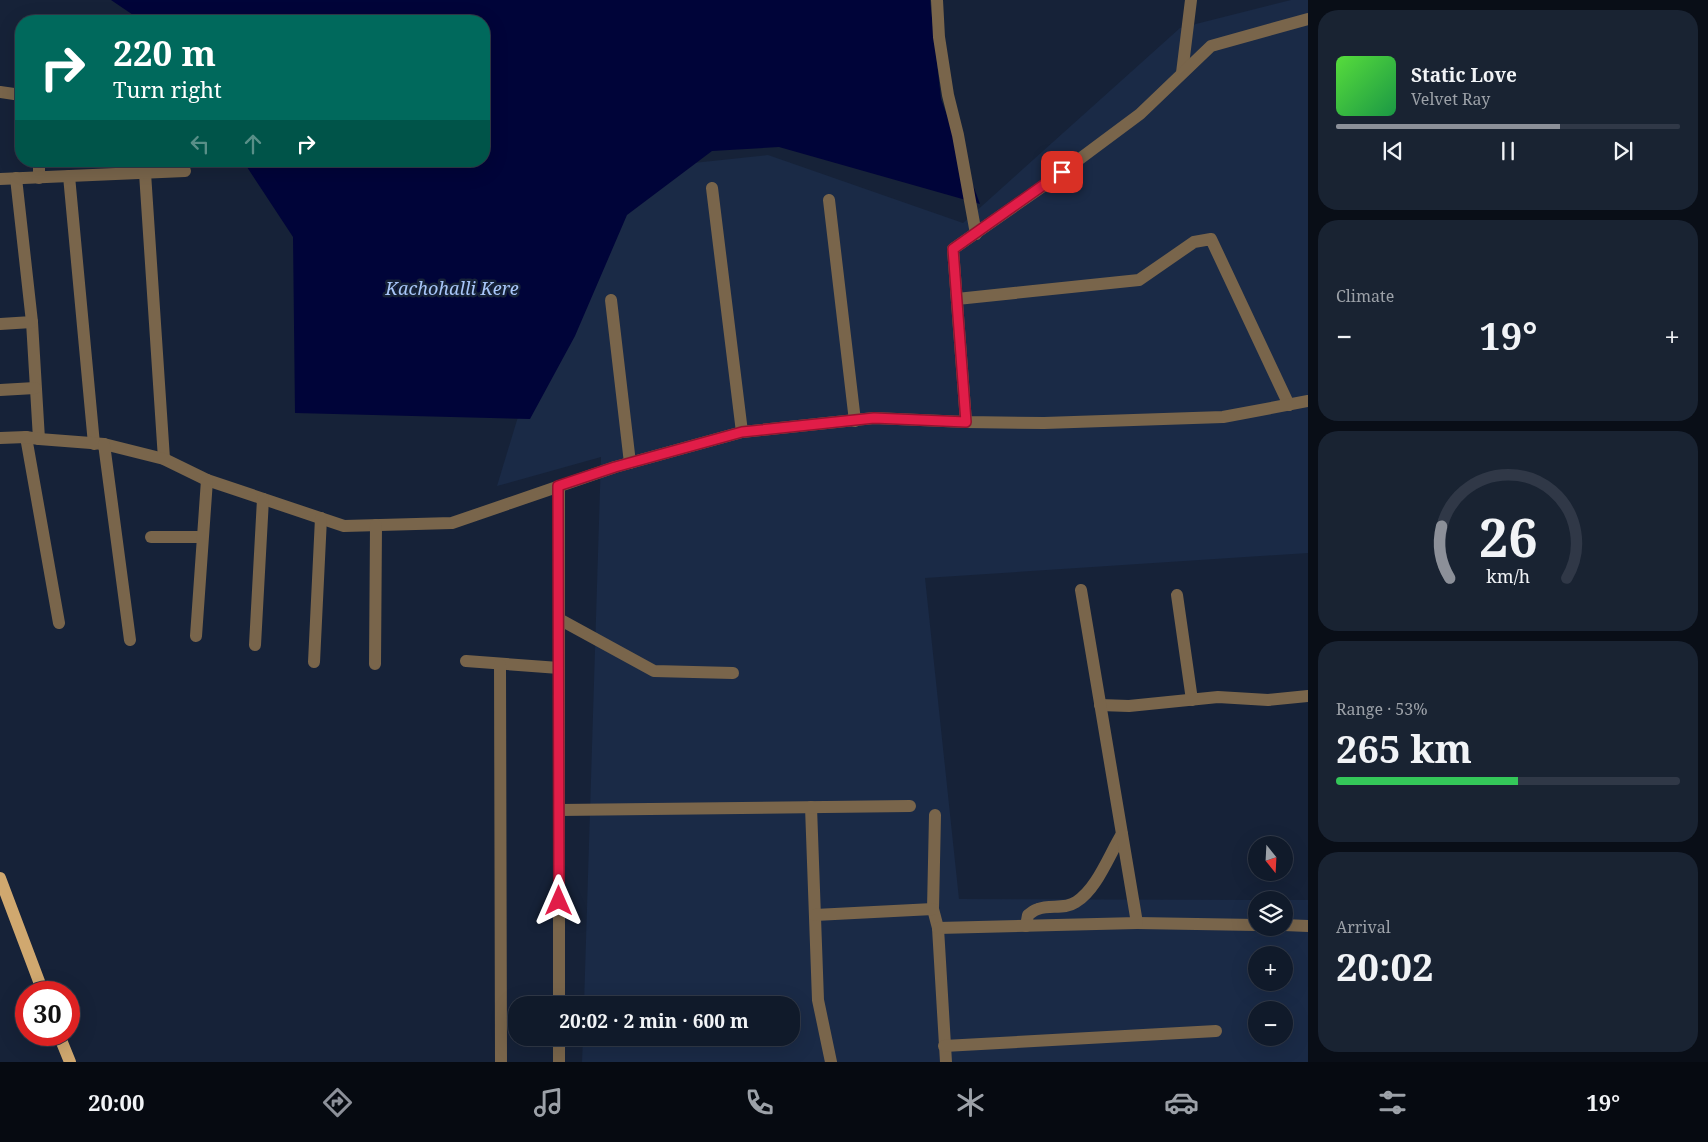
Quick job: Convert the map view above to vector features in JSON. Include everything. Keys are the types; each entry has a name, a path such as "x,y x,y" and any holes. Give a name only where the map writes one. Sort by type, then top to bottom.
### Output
{"main road":[{"path":"0,878 39,981"},
{"path":"64,1046 70,1062"}],"street":[{"path":"937,0 939,37 948,96 958,135 976,234"},
{"path":"1182,73 1191,0"},
{"path":"966,422 953,249 1046,184 1140,114 1211,46 1308,19"},
{"path":"0,92 15,94"},
{"path":"39,167 39,178"},
{"path":"0,179 185,171"},
{"path":"146,173 164,459"},
{"path":"69,176 99,444 130,640"},
{"path":"16,178 32,322 35,388 32,438 59,623"},
{"path":"712,188 742,432"},
{"path":"829,200 855,421"},
{"path":"956,299 1139,280 1194,242 1211,239 1289,405"},
{"path":"611,300 630,463"},
{"path":"0,324 32,322"},
{"path":"0,390 35,388"},
{"path":"0,438 32,438 99,444 164,459 207,480 344,526 452,523 630,463 742,432 874,418 1044,423 1223,417 1308,401"},
{"path":"196,636 207,480"},
{"path":"558,486 559,996"},
{"path":"255,645 263,499"},
{"path":"314,662 322,518"},
{"path":"374,664 376,525"},
{"path":"151,537 202,537"},
{"path":"1081,590 1137,923"},
{"path":"1177,595 1192,700"},
{"path":"559,619 654,671 733,673"},
{"path":"466,662 559,668"},
{"path":"500,665 501,1062"},
{"path":"1100,705 1129,706 1218,697 1268,700 1308,696"},
{"path":"559,810 910,806"},
{"path":"811,807 818,1000 831,1062"},
{"path":"935,815 933,909 938,928 946,1062"},
{"path":"1026,926 1028,915 1039,908 1059,908 1076,903 1090,889 1100,875 1122,834"},
{"path":"815,915 933,909"},
{"path":"938,928 1137,923 1248,925"},
{"path":"1293,925 1308,926"},
{"path":"944,1046 1216,1031"},
{"path":"559,1046 559,1062"}],"shaded area":[{"path":"1291,0 1308,0 1308,553 925,578 959,899 1248,900 1248,936 1293,936 1293,900 1308,900 1308,1062 582,1062 583,1046 800,1046 800,996 584,996 601,457 497,486 517,420 606,226 684,164 768,155 963,223 1180,28"}],"water":[{"name":"Kachohalli Kere","path":"111,0 930,0 941,99 980,204 779,147 712,151 627,215 575,336 530,419 295,413 293,237 247,167 490,167 490,15 133,15"}],"route":[{"path":"559,901 558,486 615,467 742,432 874,418 966,422 953,249 1062,172"}]}
